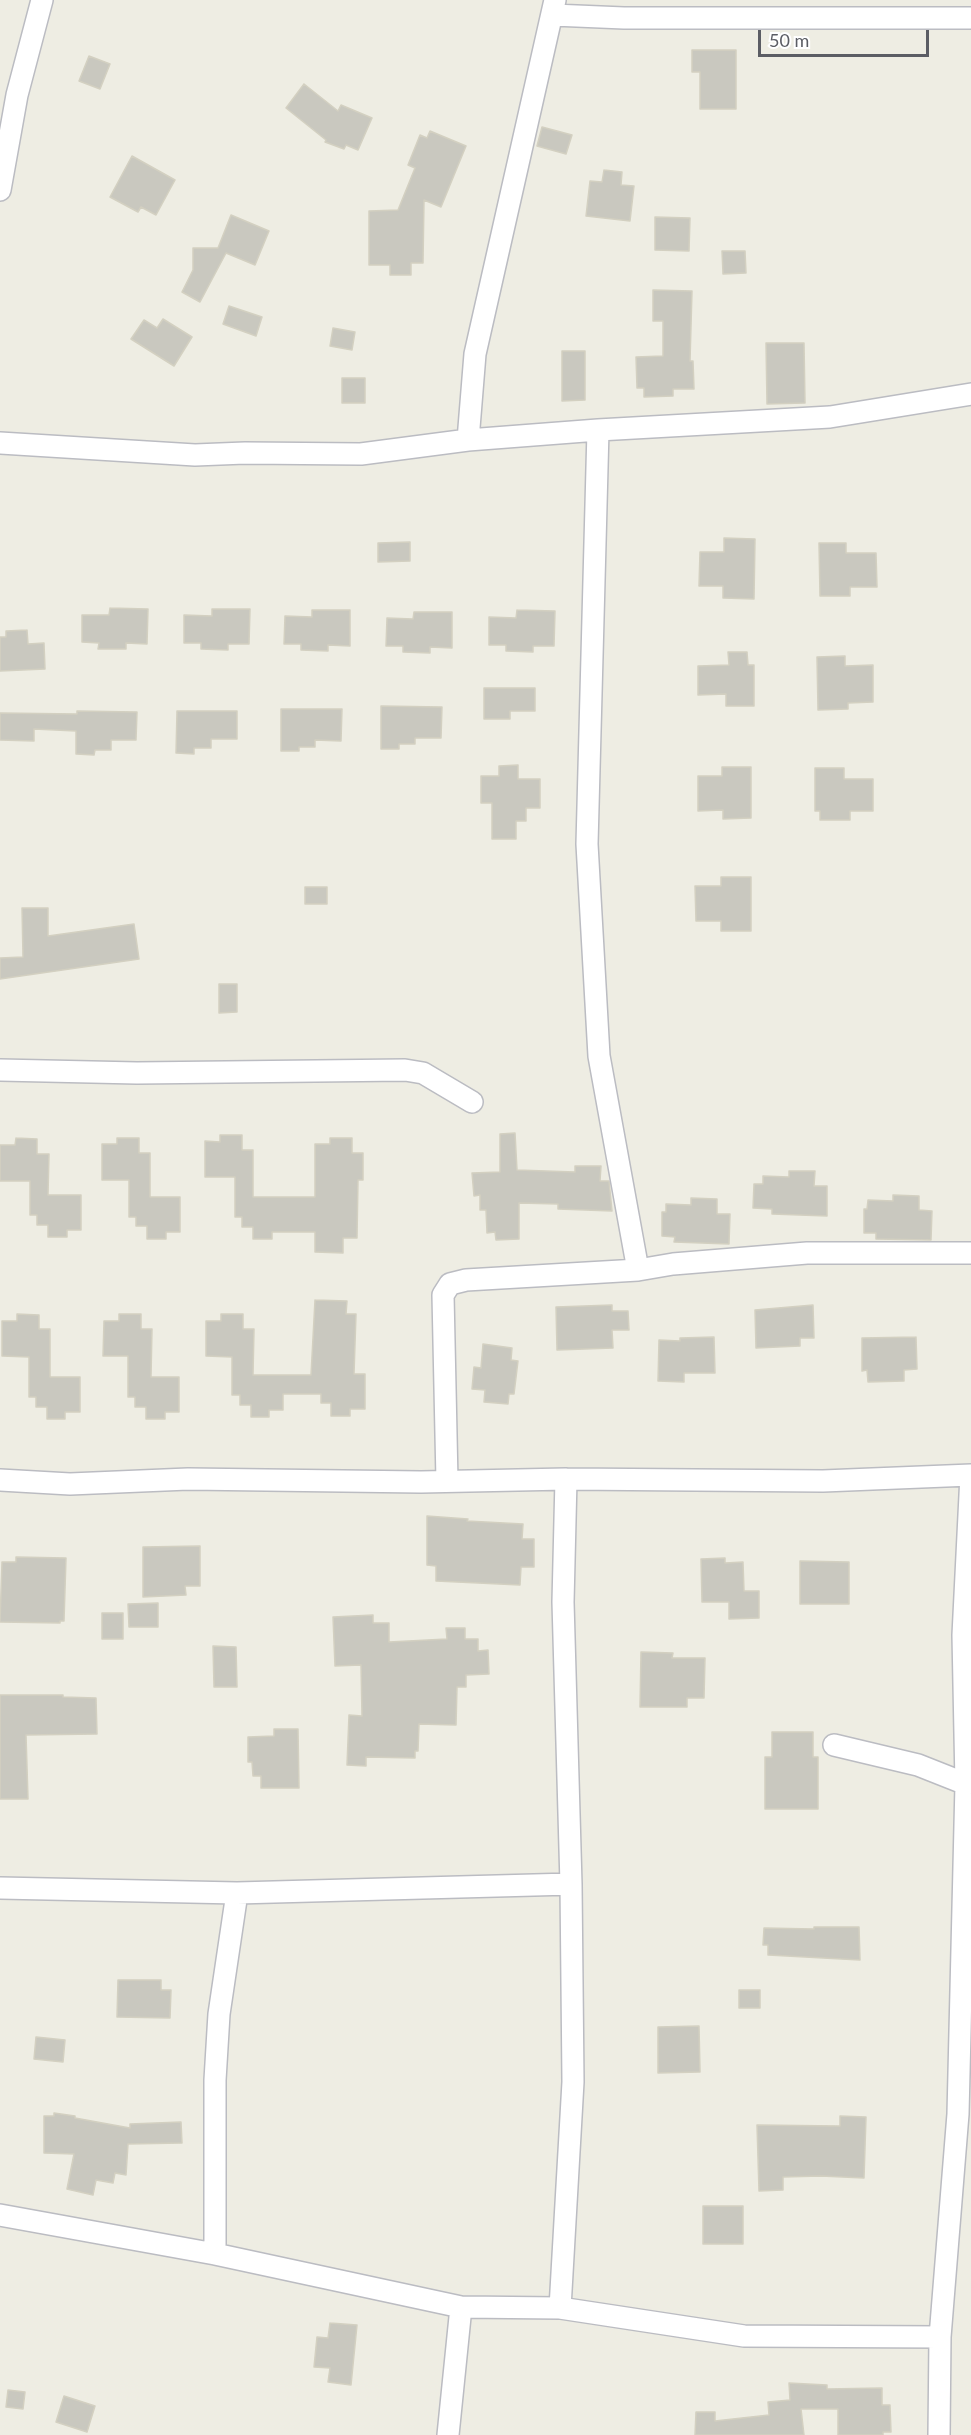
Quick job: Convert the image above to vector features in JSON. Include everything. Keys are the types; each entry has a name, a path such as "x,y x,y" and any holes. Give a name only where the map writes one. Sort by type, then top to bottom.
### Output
{"street":[{"path":"0,190 17,95 42,0"},
{"path":"468,440 476,354 482,320 554,7 624,18 971,18"},
{"path":"0,443 195,455 361,454 468,440 830,417 971,394"},
{"path":"598,430 587,844 599,1056 638,1270"},
{"path":"0,1070 137,1073 405,1070 423,1073 442,1082 472,1102"},
{"path":"447,1481 443,1295 450,1284 466,1280 638,1270 673,1264 807,1253 971,1253"},
{"path":"0,1480 70,1484 188,1479 823,1481 971,1475 963,1635 968,1735 964,2113 940,2337 939,2435"},
{"path":"560,2308 573,2082 571,1884 563,1602 566,1479"},
{"path":"834,1744 918,1765 966,1784"},
{"path":"0,1888 237,1893 571,1884"},
{"path":"215,2253 215,2080 219,2025 237,1893"},
{"path":"0,2215 215,2253 461,2307 560,2308 744,2336 940,2337"},
{"path":"448,2435 461,2307"}],"building":[{"path":"692,50 736,50 736,109 700,109 700,72 692,72"},
{"path":"89,56 110,64 100,89 79,81"},
{"path":"304,84 338,111 341,105 372,118 358,150 346,145 344,149 325,142 326,140 286,108"},
{"path":"542,127 572,135 566,154 537,146"},
{"path":"430,131 466,146 441,207 424,200 423,263 411,263 411,275 390,275 390,265 369,265 369,211 398,210 415,168 408,165 420,135 427,138"},
{"path":"132,156 175,180 156,215 141,207 138,212 110,197"},
{"path":"604,170 622,172 621,185 634,186 630,221 586,216 590,181 602,182"},
{"path":"231,215 269,231 255,265 226,253 200,302 182,292 193,270 193,248 218,248"},
{"path":"655,217 690,218 689,251 655,250"},
{"path":"722,251 745,251 746,273 723,274"},
{"path":"653,290 692,291 690,361 693,361 694,389 673,389 673,396 644,397 644,388 637,388 636,357 663,356 663,321 653,321"},
{"path":"229,306 262,317 256,336 223,324"},
{"path":"163,319 192,337 174,366 131,339 144,320 157,328"},
{"path":"333,328 355,332 352,350 330,346"},
{"path":"766,343 804,343 805,403 767,404"},
{"path":"562,351 585,351 585,400 562,401"},
{"path":"342,378 365,378 365,403 342,403"},
{"path":"724,538 755,539 754,599 723,598 723,586 699,586 700,552 724,552"},
{"path":"410,542 410,561 378,562 378,543"},
{"path":"819,543 846,543 846,553 876,553 877,587 850,587 850,596 820,596"},
{"path":"110,608 148,609 147,644 126,643 126,649 98,649 99,643 82,642 82,615 109,615"},
{"path":"212,609 250,609 249,644 228,644 228,650 201,649 201,643 184,643 184,615 212,616"},
{"path":"312,610 350,610 350,646 328,645 328,651 301,650 301,644 284,644 285,616 312,617"},
{"path":"517,610 555,611 554,646 533,646 533,652 506,651 506,645 489,645 489,617 516,618"},
{"path":"414,612 452,612 452,648 430,647 430,653 403,652 403,646 386,646 387,618 413,619"},
{"path":"27,630 28,644 44,643 45,669 0,671 0,637 6,637 6,631"},
{"path":"728,652 747,652 748,665 754,665 754,706 726,706 726,694 698,695 698,666 729,665"},
{"path":"845,656 845,666 873,665 873,702 848,703 848,709 818,710 817,657"},
{"path":"484,688 535,688 535,711 510,711 510,719 484,719"},
{"path":"381,706 442,707 441,738 415,738 415,744 399,744 399,749 381,749"},
{"path":"281,709 342,709 341,741 315,740 315,747 299,747 299,751 281,751"},
{"path":"77,711 137,712 136,740 111,740 111,750 95,750 94,755 76,754 76,731 34,729 34,741 0,740 0,713 77,714"},
{"path":"177,711 237,711 237,739 211,739 211,748 194,748 194,754 176,753"},
{"path":"518,765 518,779 540,779 540,808 526,808 526,821 516,821 516,839 492,839 492,803 481,803 481,776 499,776 499,766"},
{"path":"722,767 751,767 751,818 723,819 723,810 698,811 698,776 722,776"},
{"path":"815,768 844,768 844,779 873,779 873,811 850,811 850,820 820,820 820,811 815,811"},
{"path":"721,877 751,877 751,931 721,931 721,921 696,921 695,886 721,886"},
{"path":"305,887 327,887 327,904 305,904"},
{"path":"22,908 48,908 48,936 134,924 139,959 0,979 0,958 23,957"},
{"path":"219,984 237,984 237,1012 219,1013"},
{"path":"515,1133 517,1170 575,1172 575,1166 601,1166 600,1181 609,1181 612,1211 558,1209 558,1204 519,1203 519,1239 496,1240 495,1232 487,1233 486,1210 480,1210 480,1195 474,1196 472,1173 500,1172 500,1134"},
{"path":"220,1135 242,1135 242,1150 253,1150 253,1197 315,1197 315,1144 330,1144 330,1138 352,1138 352,1153 363,1153 363,1180 358,1180 357,1238 343,1238 343,1253 315,1252 315,1232 272,1232 272,1239 253,1239 253,1227 242,1227 242,1217 235,1217 235,1177 205,1177 205,1141 220,1142"},
{"path":"16,1138 37,1139 37,1154 49,1154 48,1195 81,1195 81,1230 67,1230 67,1237 48,1237 48,1225 37,1225 37,1215 30,1215 30,1181 0,1181 0,1145 15,1145"},
{"path":"117,1138 139,1138 139,1153 150,1153 150,1197 180,1197 180,1232 166,1232 166,1239 147,1239 147,1226 136,1226 136,1217 129,1217 129,1180 102,1180 102,1144 117,1144"},
{"path":"789,1171 815,1171 814,1186 827,1186 827,1216 772,1214 772,1209 753,1208 754,1184 763,1184 763,1176 789,1177"},
{"path":"893,1195 919,1196 919,1210 932,1211 931,1240 876,1239 876,1233 864,1233 864,1209 867,1209 868,1200 893,1201"},
{"path":"691,1198 717,1199 717,1214 730,1214 729,1244 674,1242 675,1237 662,1236 662,1212 666,1212 666,1204 691,1205"},
{"path":"315,1300 347,1301 346,1314 356,1314 354,1374 365,1374 365,1409 350,1409 350,1416 331,1416 331,1403 321,1403 321,1394 283,1394 283,1410 269,1410 269,1417 251,1417 251,1405 240,1405 240,1395 232,1395 232,1357 206,1356 206,1321 221,1321 221,1314 243,1314 243,1329 254,1329 253,1375 311,1375"},
{"path":"612,1305 612,1311 628,1311 629,1330 612,1330 613,1348 557,1350 556,1307"},
{"path":"813,1305 814,1338 800,1338 800,1346 756,1348 755,1310"},
{"path":"17,1314 39,1315 39,1329 50,1329 50,1377 80,1377 80,1412 65,1412 65,1419 47,1419 47,1407 36,1407 36,1397 29,1397 29,1357 2,1356 2,1321 17,1321"},
{"path":"119,1314 141,1314 141,1329 152,1329 151,1377 179,1377 179,1412 165,1412 165,1419 146,1419 146,1407 135,1407 135,1397 128,1397 128,1356 103,1356 104,1321 119,1321"},
{"path":"714,1337 715,1373 684,1373 684,1382 658,1381 659,1340 680,1341 680,1338"},
{"path":"916,1337 917,1369 904,1370 904,1381 868,1382 867,1370 862,1371 862,1338"},
{"path":"483,1344 512,1348 511,1360 518,1361 514,1394 509,1394 508,1404 484,1402 485,1390 472,1389 474,1367 481,1368"},
{"path":"427,1516 523,1524 522,1539 534,1539 534,1567 521,1567 520,1585 436,1581 436,1566 427,1565"},
{"path":"200,1546 200,1586 185,1586 186,1595 143,1597 143,1547"},
{"path":"16,1557 66,1558 64,1621 60,1623 0,1622 2,1562 16,1562"},
{"path":"725,1558 725,1563 743,1562 744,1591 759,1591 759,1618 729,1619 729,1602 702,1602 701,1559"},
{"path":"800,1561 849,1562 849,1604 800,1604"},
{"path":"158,1603 158,1627 129,1627 128,1604"},
{"path":"102,1613 123,1613 123,1639 102,1639"},
{"path":"373,1615 373,1623 389,1623 389,1642 447,1639 446,1628 465,1628 465,1639 478,1639 478,1651 488,1650 489,1674 466,1675 466,1687 457,1687 456,1725 419,1724 418,1751 415,1751 415,1758 366,1757 366,1766 347,1765 349,1715 362,1716 361,1665 335,1666 333,1617"},
{"path":"213,1646 236,1647 237,1687 214,1687"},
{"path":"641,1652 673,1653 672,1658 705,1658 704,1698 687,1698 687,1707 640,1707"},
{"path":"0,1695 63,1695 63,1697 96,1698 97,1734 26,1735 28,1799 0,1799"},
{"path":"274,1729 298,1729 299,1788 261,1788 261,1776 253,1776 252,1762 248,1762 248,1737 274,1736"},
{"path":"772,1732 813,1732 813,1757 818,1757 818,1809 765,1809 765,1757 772,1757"},
{"path":"814,1927 859,1927 860,1960 768,1955 768,1945 763,1945 764,1928 814,1929"},
{"path":"118,1980 161,1980 161,1990 171,1990 170,2018 117,2017"},
{"path":"739,1990 760,1990 760,2008 739,2008"},
{"path":"699,2026 700,2072 658,2073 658,2027"},
{"path":"36,2037 65,2040 63,2062 34,2059"},
{"path":"54,2113 130,2128 130,2124 181,2122 182,2143 128,2144 126,2175 115,2173 113,2183 96,2180 93,2195 67,2189 74,2154 44,2153 44,2116 54,2116"},
{"path":"840,2116 866,2117 864,2178 783,2177 783,2190 759,2191 757,2125 840,2126"},
{"path":"703,2206 743,2206 743,2244 703,2244"},
{"path":"330,2323 357,2325 351,2385 328,2382 330,2368 314,2367 317,2337 328,2338"},
{"path":"789,2383 827,2385 827,2389 882,2388 882,2405 890,2405 891,2432 883,2432 883,2435 838,2435 838,2409 801,2409 804,2435 695,2435 696,2412 715,2412 715,2421 769,2415 768,2402 790,2400"},
{"path":"8,2390 25,2392 23,2409 6,2407"},
{"path":"64,2396 95,2406 87,2432 56,2422"}]}
